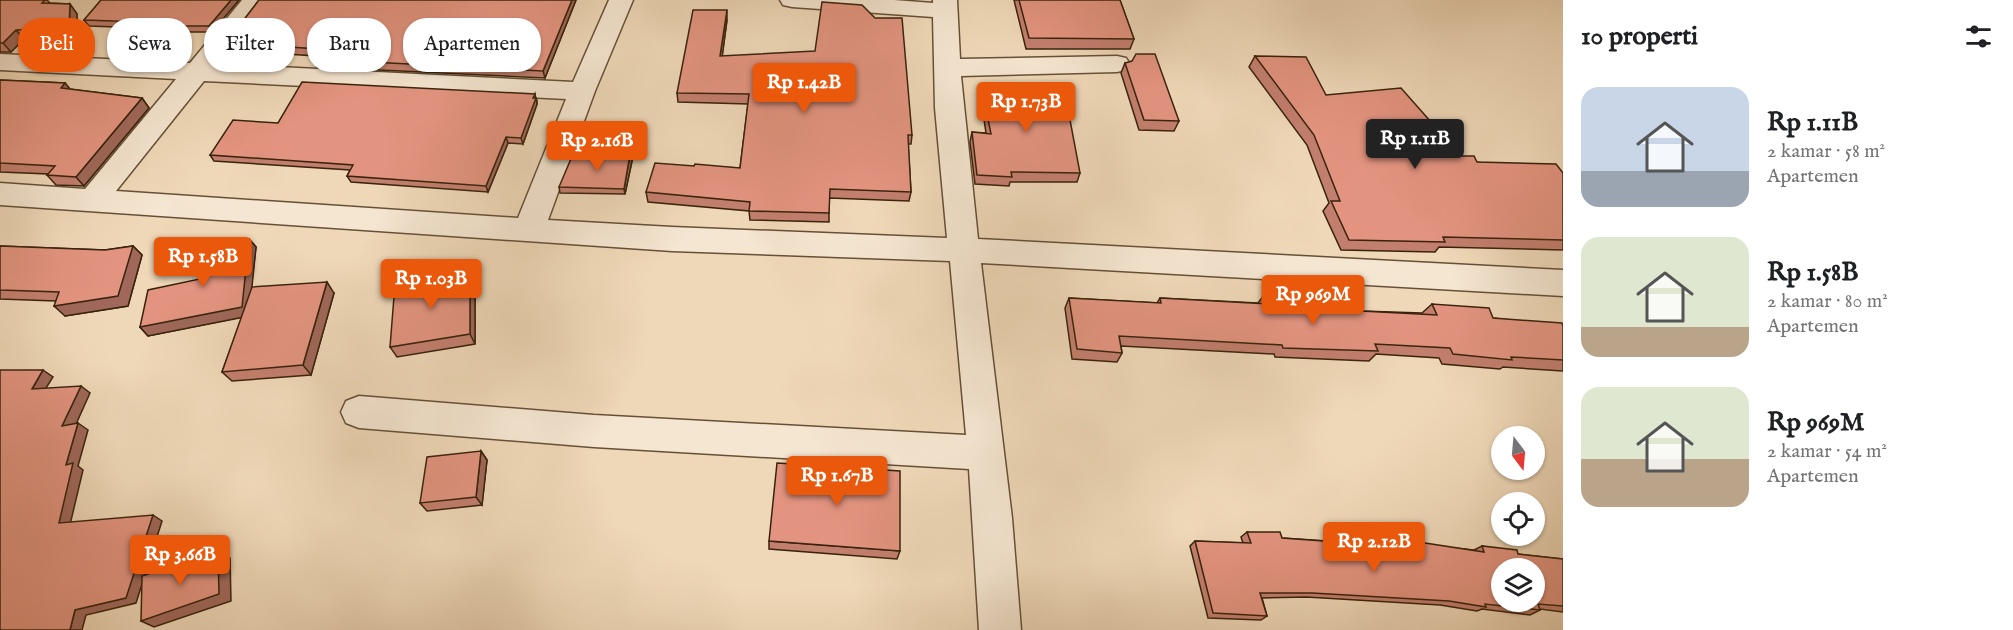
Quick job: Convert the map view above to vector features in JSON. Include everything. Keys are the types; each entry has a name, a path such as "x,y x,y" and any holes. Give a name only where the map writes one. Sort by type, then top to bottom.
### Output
{"street":[{"path":"92,201 255,0"},
{"path":"529,230 582,91 621,0"},
{"path":"792,0 946,5 949,108 993,518 1000,630"},
{"path":"0,62 582,91"},
{"path":"948,68 1117,64"},
{"path":"0,194 705,241 963,250 1563,283"},
{"path":"359,412 594,431 985,453"}],"building":[{"path":"0,0 45,0 42,3 70,4 69,18 18,18 18,30 0,43"},
{"path":"101,0 231,0 216,18 204,18 204,26 192,26 192,18 107,18 107,21 86,18"},
{"path":"259,0 572,0 543,71 541,71 541,18 403,18 403,64 391,63 391,18 307,18 307,48 295,47 295,18 245,18"},
{"path":"1019,0 1120,0 1134,39 1029,38"},
{"path":"822,2 862,5 875,18 902,18 912,135 908,135 911,192 830,189 829,213 749,211 750,202 646,192 655,163 740,168 749,94 677,93 693,10 727,10 720,56 815,51"},
{"path":"1136,54 1155,54 1179,121 1144,120 1125,63 1132,61"},
{"path":"1255,56 1306,57 1326,95 1401,88 1461,156 1474,156 1477,162 1556,164 1563,173 1563,240 1443,237 1445,242 1349,240 1331,201 1340,201 1314,135"},
{"path":"0,80 65,83 61,88 142,98 76,177 47,175 55,166 0,163"},
{"path":"302,82 535,94 533,98 536,98 521,138 506,137 486,186 347,176 353,165 210,155 233,120 278,123"},
{"path":"985,86 1064,88 1080,173 1011,172 1012,177 977,175 972,132 991,134 985,104 988,104"},
{"path":"573,154 630,155 624,189 559,187"},
{"path":"249,239 242,307 140,327 148,290 200,279 204,248"},
{"path":"0,246 105,250 133,246 118,296 54,306 59,292 0,290"},
{"path":"470,273 470,334 390,347 395,284"},
{"path":"327,282 303,365 222,372 252,287"},
{"path":"1265,294 1355,298 1361,311 1437,315 1432,304 1489,308 1493,318 1562,323 1563,360 1511,357 1512,360 1453,354 1450,348 1375,344 1378,351 1283,348 1282,345 1119,336 1122,353 1077,349 1069,298 1161,303 1160,298 1268,304"},
{"path":"0,370 43,370 32,389 81,386 62,426 78,423 66,465 73,463 59,523 153,515 126,598 75,610 70,630 0,630"},
{"path":"481,451 476,497 420,503 427,457"},
{"path":"777,463 900,471 900,551 769,541"},
{"path":"1247,532 1280,532 1282,538 1365,544 1364,539 1412,541 1484,552 1482,546 1517,550 1518,554 1563,559 1563,606 1545,605 1545,558 1491,558 1491,605 1485,604 1486,607 1449,601 1312,593 1260,593 1267,616 1213,613 1195,541 1251,543"},
{"path":"218,551 219,594 141,621 142,576"}]}
